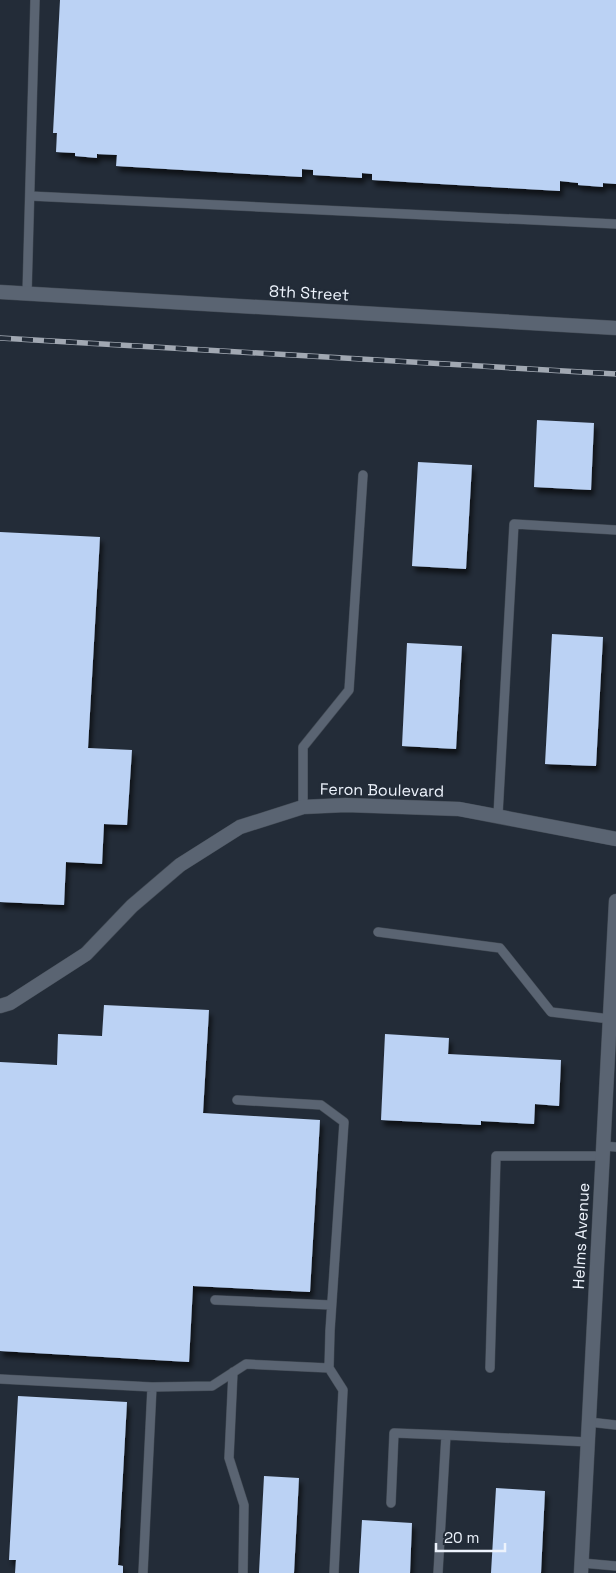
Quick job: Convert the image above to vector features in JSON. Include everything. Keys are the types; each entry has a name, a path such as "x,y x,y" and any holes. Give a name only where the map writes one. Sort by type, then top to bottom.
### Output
{"street":[{"name":"8th Street","path":"0,292 616,328"},
{"name":"Feron Boulevard","path":"0,1006 10,1003 86,954 132,906 180,865 240,827 303,807 346,805 459,809 616,839"},
{"name":"Helms Avenue","path":"582,1568 589,1422 607,1150 610,1018 616,901"}],"lane":[{"path":"27,294 34,0"},
{"path":"30,196 616,224"},
{"path":"303,807 303,747 349,690 363,475"},
{"path":"498,815 514,524 616,530"},
{"path":"378,932 500,948 551,1012 610,1018"},
{"path":"237,1100 321,1105 344,1122 331,1305 329,1368 343,1390 334,1573"},
{"path":"490,1368 496,1156 607,1150"},
{"path":"215,1300 331,1305"},
{"path":"0,1379 152,1387 212,1386 246,1364 329,1368"},
{"path":"234,1372 229,1458 244,1505 243,1573"},
{"path":"143,1573 152,1387"},
{"path":"589,1422 616,1425"},
{"path":"390,1503 394,1434 588,1442"},
{"path":"438,1573 446,1435"},
{"path":"582,1568 616,1566"}],"building":[{"path":"60,0 616,0 616,184 603,183 603,187 560,181 560,191 372,180 372,174 362,173 362,178 313,175 313,170 302,169 302,177 116,166 117,155 97,154 97,158 75,156 75,153 56,152 57,133 53,133"},
{"path":"537,420 594,423 591,490 534,487"},
{"path":"418,462 472,465 466,569 412,566"},
{"path":"0,532 100,537 88,748 132,750 127,825 104,824 102,864 66,862 64,905 0,902"},
{"path":"552,634 603,637 596,766 545,764"},
{"path":"407,643 462,646 456,749 402,746"},
{"path":"104,1005 209,1010 203,1113 320,1120 310,1292 193,1286 189,1362 0,1351 0,1062 57,1065 58,1034 102,1036"},
{"path":"385,1034 449,1038 448,1054 561,1060 559,1106 535,1104 534,1124 481,1121 481,1125 381,1120"},
{"path":"18,1396 127,1402 118,1565 123,1566 123,1573 15,1573 16,1560 9,1560"},
{"path":"264,1476 299,1478 294,1573 259,1573"},
{"path":"496,1488 545,1491 541,1573 491,1573"},
{"path":"362,1520 412,1523 410,1573 359,1573"}],"railway":[{"path":"0,338 616,374"}]}
